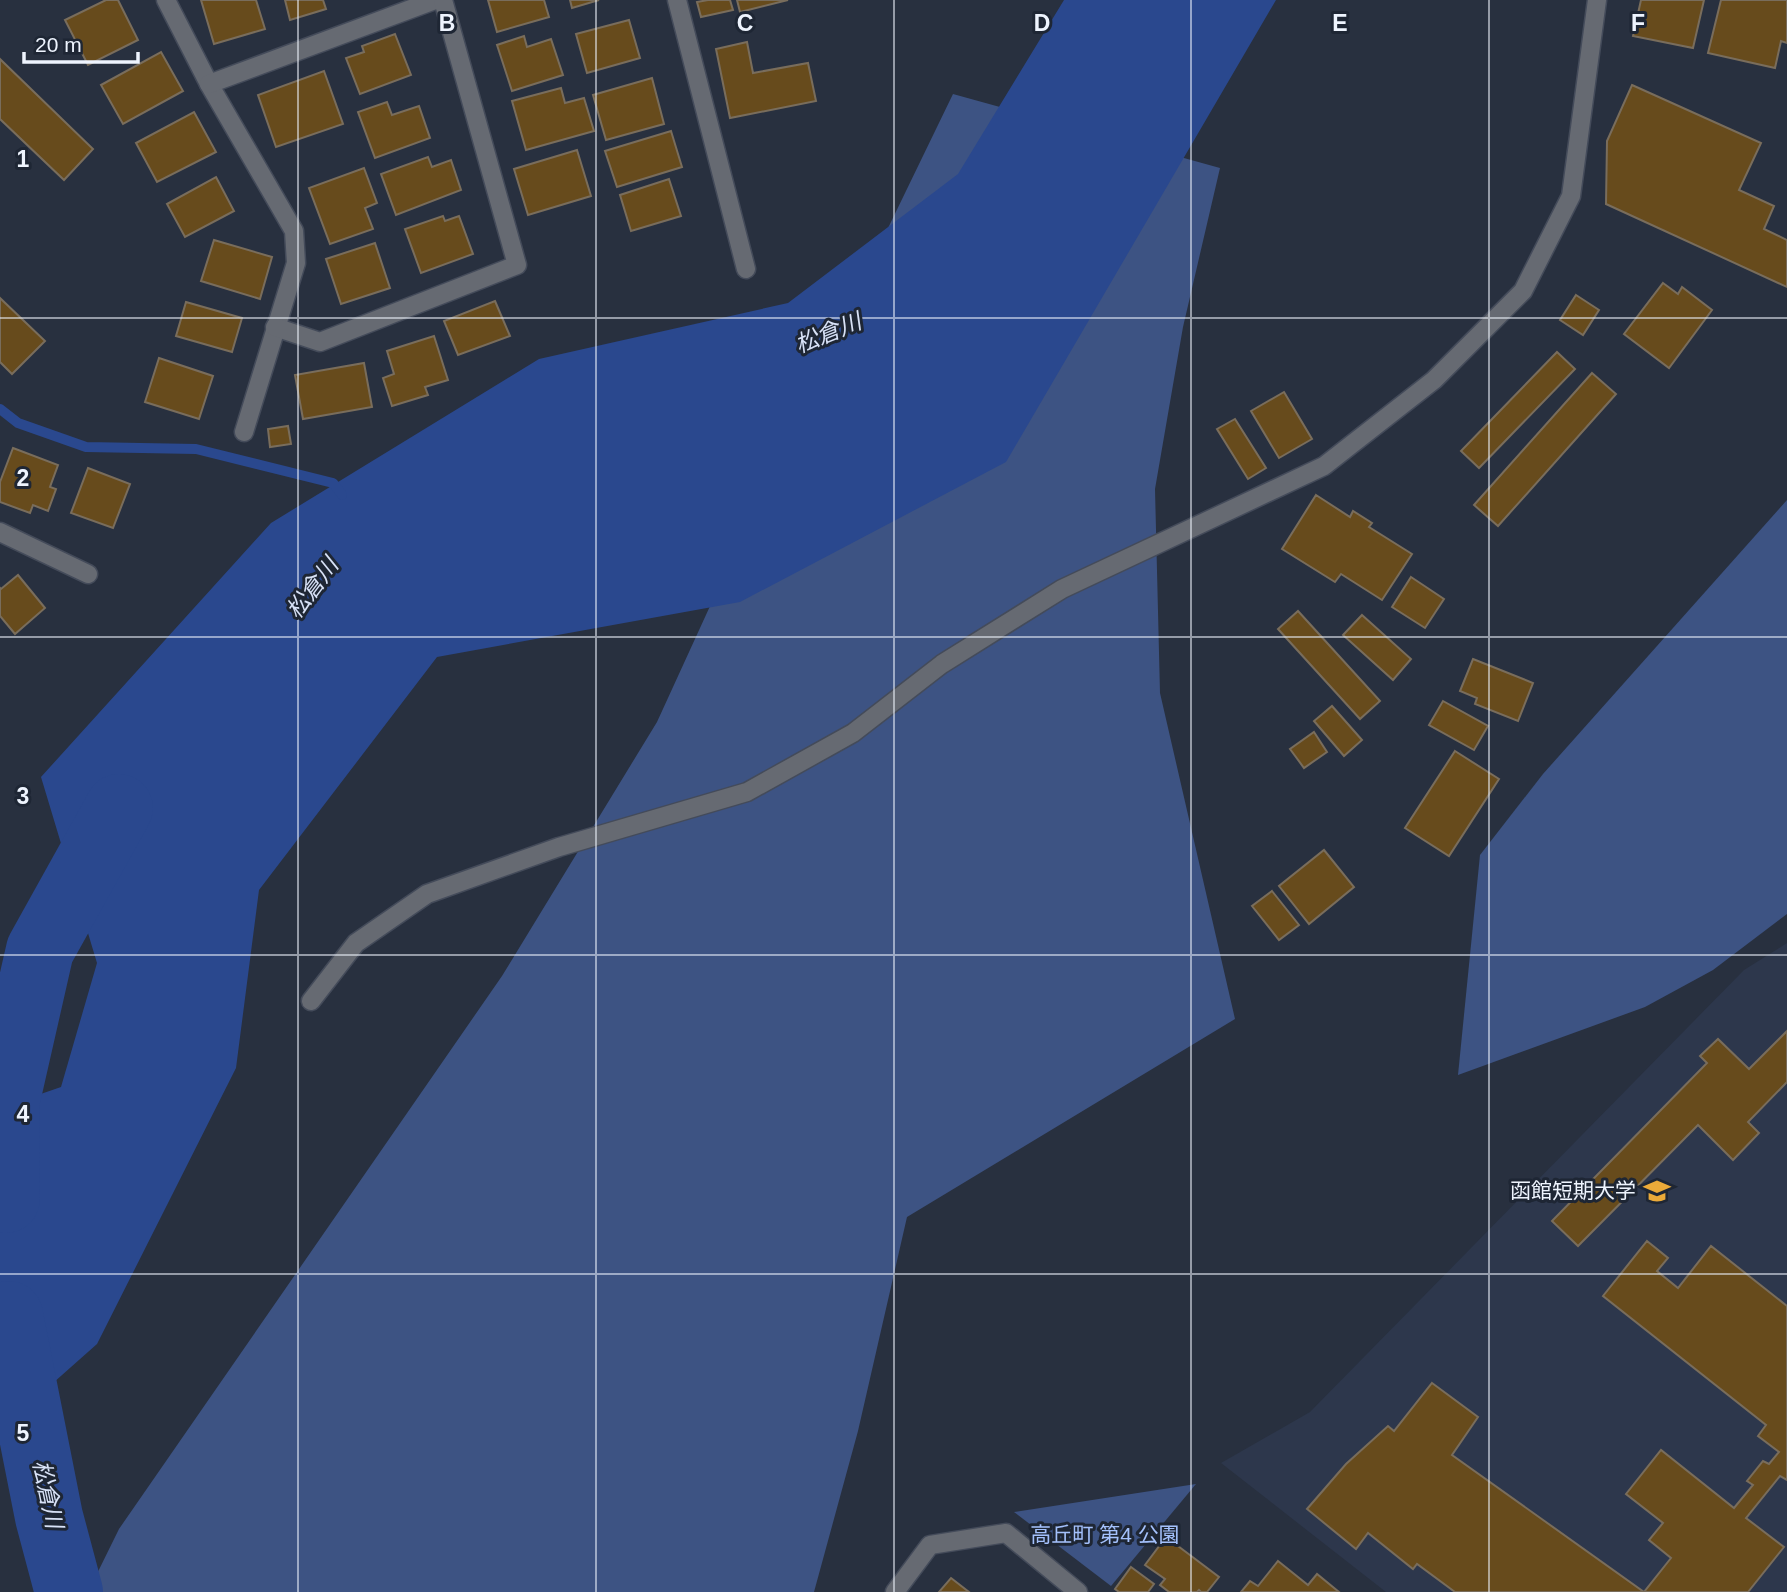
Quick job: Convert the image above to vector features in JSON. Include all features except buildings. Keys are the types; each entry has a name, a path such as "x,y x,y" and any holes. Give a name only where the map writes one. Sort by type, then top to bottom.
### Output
{"street":[{"path":"166,0 209,84 294,231 296,262 244,432"},
{"path":"209,84 435,0"},
{"path":"275,327 320,342 517,265 443,0"},
{"path":"677,0 746,270"},
{"path":"312,1001 356,943 427,894 559,847 747,792 853,733 942,664 1062,589 1324,466 1434,380 1523,290 1571,196 1597,0"},
{"path":"0,532 88,574"},
{"path":"895,1592 930,1545 1006,1533 1079,1592"}],"shaded area":[{"name":"函館短期大学","path":"1787,943 1787,1592 1386,1592 1221,1463 1310,1412 1744,970"}],"green space":[{"path":"953,94 1220,168 1183,327 1155,489 1160,693 1235,1019 907,1217 858,1431 814,1592 88,1592 119,1529 502,976 657,722 797,416"},
{"path":"1787,500 1787,914 1713,970 1645,1007 1458,1075 1480,855 1543,774"},
{"name":"高丘町 第4 公園","path":"1196,1484 1111,1586 1014,1512"}],"water":[{"path":"1064,0 1276,0 1006,462 740,602 437,657 259,890 236,1068 97,1344 0,1430 0,1108 61,1087 97,963 41,777 271,523 539,359 788,303 958,174"}],"waterway":[{"path":"0,409 18,423 86,447 196,449 333,483 342,495"},
{"name":"松倉川","path":"6,1199 5,1104 40,950 119,808"},
{"name":"松倉川","path":"9,1315 49,1517 69,1592"}],"place":[{"name":"函館短期大学","path":"1657,1191"}]}
